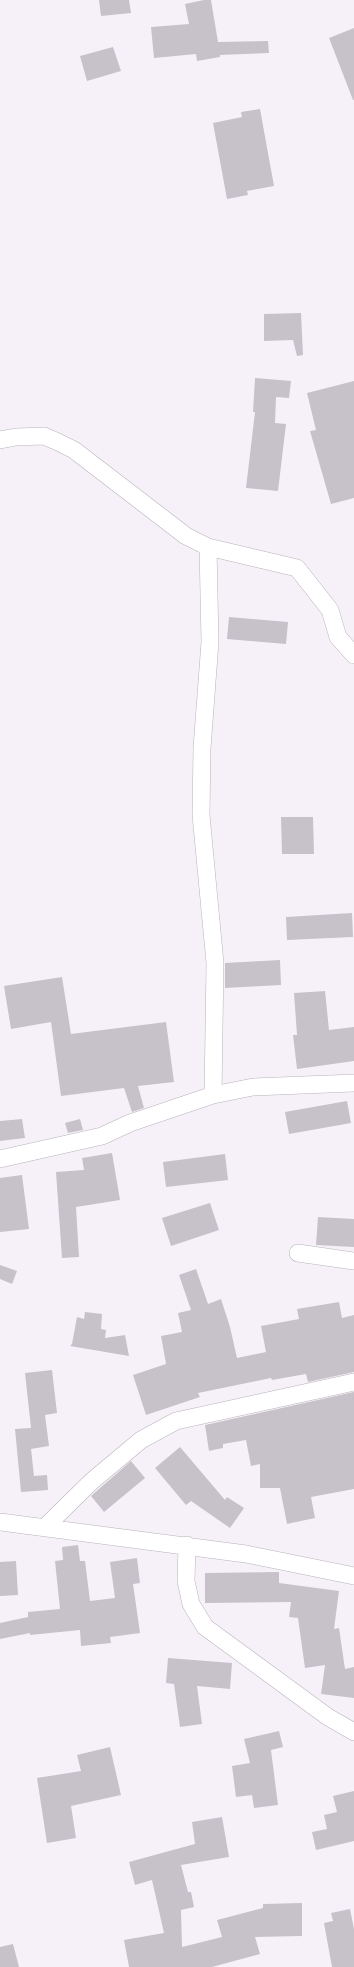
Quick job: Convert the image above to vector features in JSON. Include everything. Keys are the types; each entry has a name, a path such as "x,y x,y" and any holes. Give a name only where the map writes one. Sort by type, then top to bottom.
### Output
{"street":[{"path":"0,440 16,437 44,436 58,442 74,450 186,536 208,547 297,568 330,610 338,637 354,655"},
{"path":"208,547 210,642 202,748 201,815 216,963 213,1095"},
{"path":"0,1159 102,1136 130,1123 213,1095 254,1087 354,1085"},
{"path":"298,1253 354,1261"},
{"path":"45,1527 92,1481 135,1446 176,1421 354,1382"},
{"path":"0,1522 187,1545 246,1554 354,1576"},
{"path":"187,1545 186,1581 191,1604 205,1627 328,1717 354,1732"}],"building":[{"path":"99,0 129,0 131,13 101,16"},
{"path":"211,0 218,42 268,41 269,53 220,55 220,57 197,61 196,54 154,58 151,27 189,24 185,4"},
{"path":"354,28 354,100 353,100 329,38"},
{"path":"113,47 121,71 87,81 80,56"},
{"path":"260,109 274,186 247,191 248,195 227,199 213,123 242,117 241,112"},
{"path":"301,313 303,355 297,356 293,340 264,341 264,314"},
{"path":"255,378 291,381 289,398 276,397 275,423 286,424 278,491 246,488 255,412 253,412"},
{"path":"354,381 354,498 331,504 310,431 316,430 307,393"},
{"path":"229,617 288,622 286,644 227,639"},
{"path":"281,817 313,817 314,854 282,854"},
{"path":"352,913 353,937 287,940 286,917"},
{"path":"280,960 281,985 225,988 225,963"},
{"path":"62,977 71,1034 166,1022 174,1082 138,1086 144,1108 132,1112 124,1088 61,1096 51,1022 11,1029 4,986"},
{"path":"325,991 329,1030 354,1027 354,1061 297,1069 293,1035 297,1035 294,993"},
{"path":"347,1101 351,1123 289,1134 285,1112"},
{"path":"22,1119 25,1138 0,1141 0,1121"},
{"path":"80,1119 83,1130 68,1133 65,1123"},
{"path":"112,1153 120,1200 76,1207 79,1257 62,1258 56,1172 84,1170 82,1158"},
{"path":"225,1154 228,1180 166,1187 163,1162"},
{"path":"22,1175 29,1229 0,1232 0,1178"},
{"path":"210,1203 219,1230 171,1246 162,1218"},
{"path":"318,1217 354,1219 354,1247 316,1245"},
{"path":"0,1265 17,1271 12,1284 0,1279"},
{"path":"196,1269 208,1304 221,1299 230,1327 237,1358 266,1352 261,1326 299,1319 297,1309 339,1302 342,1318 354,1315 354,1372 308,1382 306,1374 272,1380 271,1378 198,1393 200,1397 146,1415 133,1375 166,1364 161,1336 182,1332 178,1313 191,1310 179,1275"},
{"path":"85,1312 102,1314 101,1329 106,1330 105,1338 125,1335 129,1356 70,1346 72,1344 77,1317 84,1319"},
{"path":"52,1370 57,1413 45,1415 49,1446 31,1449 34,1476 47,1475 48,1490 21,1492 15,1429 31,1428 25,1373"},
{"path":"354,1392 354,1489 311,1497 315,1518 287,1524 280,1488 260,1488 260,1464 251,1466 246,1440 223,1444 223,1448 209,1451 205,1425"},
{"path":"180,1447 225,1500 227,1497 244,1508 230,1528 191,1501 186,1505 155,1468"},
{"path":"131,1461 145,1478 104,1512 91,1496"},
{"path":"78,1545 80,1561 85,1561 90,1601 115,1598 110,1562 137,1558 140,1583 133,1584 140,1633 110,1637 111,1643 81,1646 80,1630 30,1635 30,1633 0,1639 0,1623 28,1617 28,1612 60,1609 55,1561 63,1560 62,1547"},
{"path":"16,1561 18,1595 0,1596 0,1562"},
{"path":"279,1572 279,1583 339,1591 334,1629 339,1628 345,1669 354,1667 354,1698 321,1694 325,1665 305,1668 298,1618 289,1617 291,1602 205,1603 205,1573"},
{"path":"168,1658 232,1663 230,1689 197,1686 202,1724 180,1727 174,1684 166,1683"},
{"path":"279,1731 283,1747 271,1750 278,1805 254,1808 252,1795 236,1797 232,1766 250,1763 244,1739"},
{"path":"110,1747 121,1795 71,1806 76,1838 47,1843 37,1778 81,1771 77,1755"},
{"path":"354,1791 354,1841 316,1850 312,1832 327,1829 324,1815 337,1812 333,1796"},
{"path":"222,1817 229,1857 181,1865 188,1892 191,1892 194,1907 181,1910 182,1947 222,1937 217,1920 263,1908 263,1904 302,1903 302,1936 255,1937 260,1954 212,1967 129,1967 124,1940 164,1933 152,1880 135,1885 129,1862 195,1844 192,1822"},
{"path":"350,1909 354,1929 354,1967 332,1967 324,1923 333,1921 331,1913"},
{"path":"13,1944 19,1967 0,1967 0,1947"}]}
